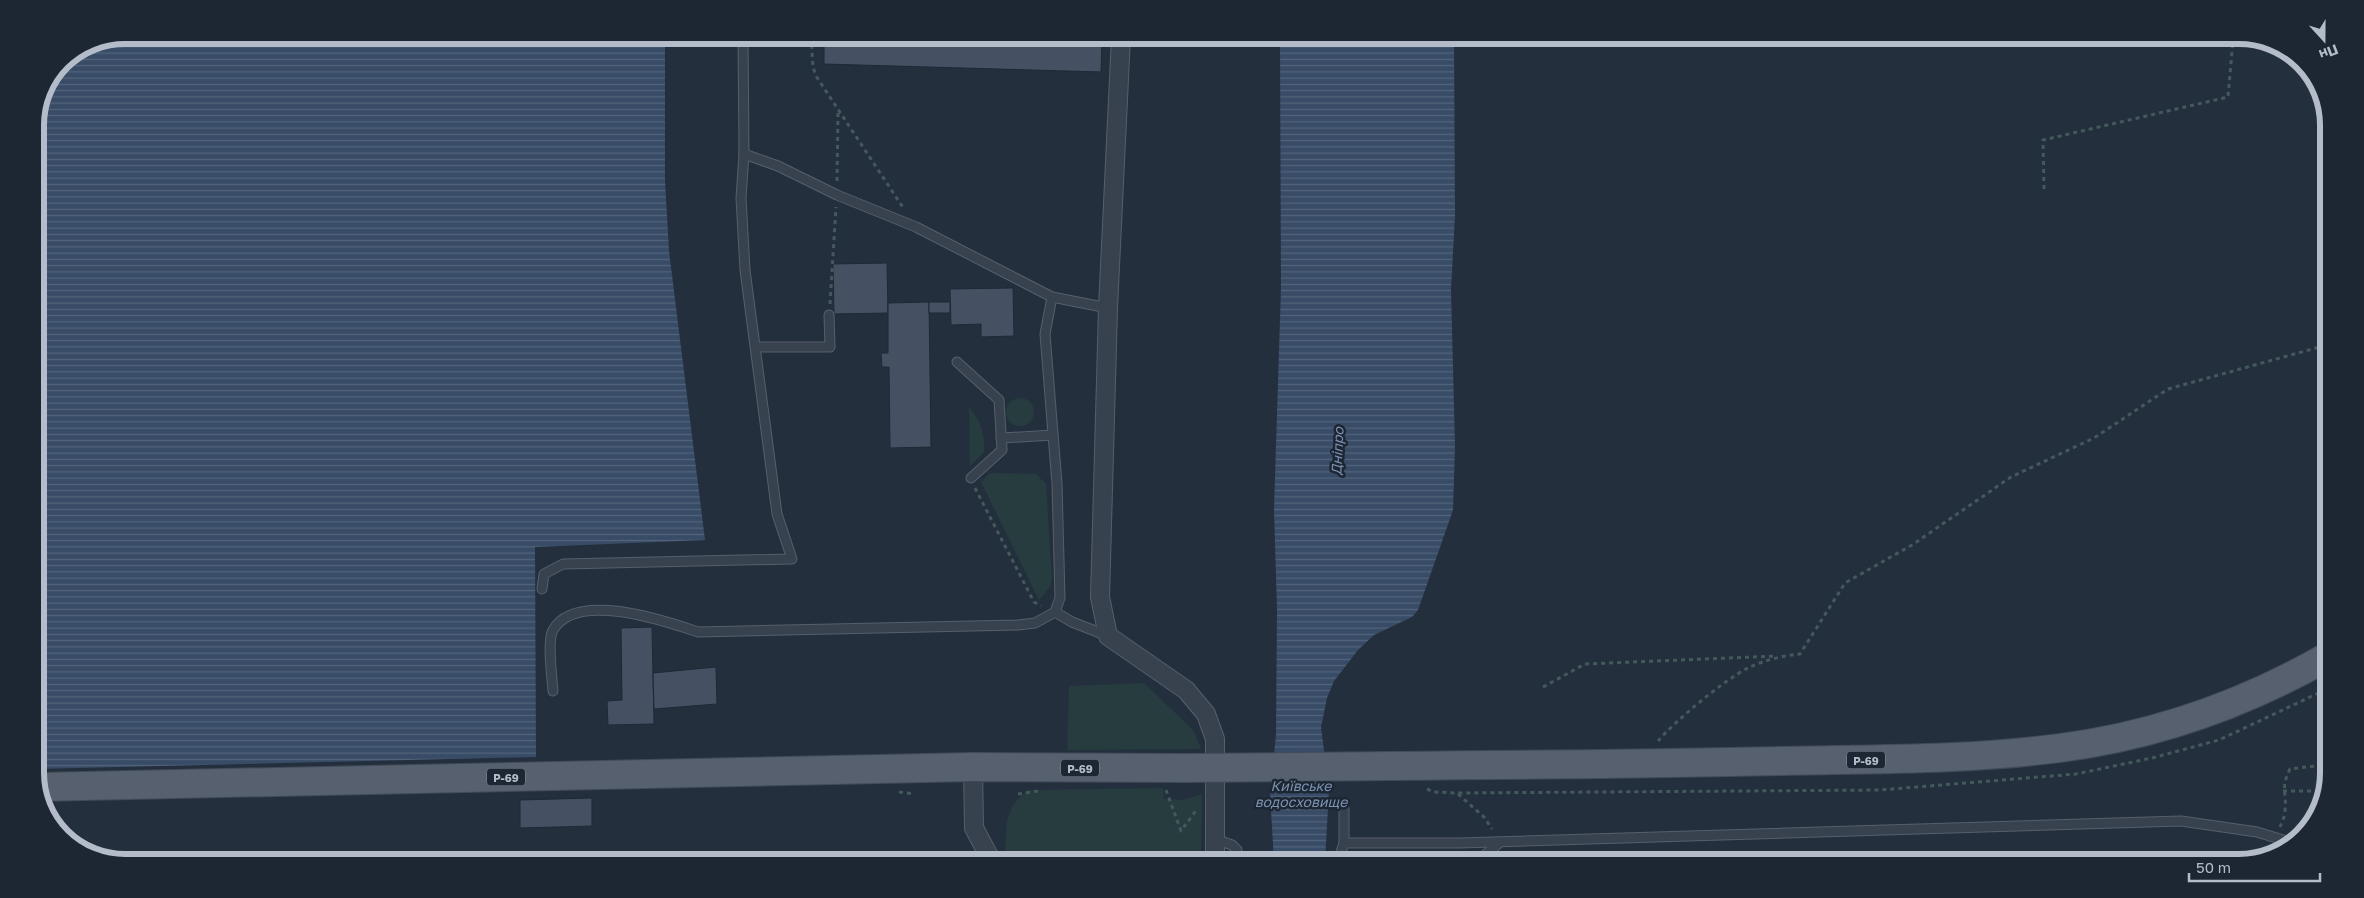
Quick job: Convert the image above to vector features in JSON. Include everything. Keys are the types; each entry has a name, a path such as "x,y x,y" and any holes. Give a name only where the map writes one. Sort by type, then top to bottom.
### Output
{"main road":[{"name":"Р-69","path":"45,787 973,767 1187,768 1640,764 1899,759 2060,748 2112,739 2168,725 2243,699 2294,676 2320,661"}],"street":[{"path":"1122,44 1108,308 1100,596 1108,636 1186,690 1206,714 1215,739 1215,854"},
{"path":"973,767 974,828 988,854"}],"lane":[{"path":"542,589 544,574 563,564 792,559 776,514 741,229 744,154 743,44"},
{"path":"744,154 778,166 837,195 916,227 1052,297 1108,308"},
{"path":"553,691 552,630 559,622 580,612 619,610 654,617 698,632 1018,625 1036,623 1055,612 1060,598 1057,484 1045,334 1052,297"},
{"path":"757,347 830,347 829,315"},
{"path":"957,362 1000,400 1002,450 971,478"},
{"path":"1001,438 1053,435"},
{"path":"1055,612 1072,622 1108,636"},
{"path":"1340,854 1344,843 1344,808"},
{"path":"1344,843 1500,842 2181,821 2257,832 2285,840"},
{"path":"1215,839 1232,845 1237,850 1237,854"},
{"path":"1486,854 1500,842"}],"path":[{"path":"811,44 812,67 838,112 916,227"},
{"path":"2044,189 2043,140 2228,97 2233,44"},
{"path":"829,315 837,195 838,112"},
{"path":"1544,687 1585,664 1800,654 1845,583 1912,545 2011,477 2094,438 2168,389 2320,347"},
{"path":"971,478 1034,602 1055,612"},
{"path":"1640,764 1665,733 1703,700 1747,668 1780,656"},
{"path":"2277,838 2285,810 2283,791 2285,780 2290,769 2320,765"},
{"path":"1166,790 1181,831 1201,804"},
{"path":"2283,791 2318,791"},
{"path":"1457,793 1484,817 1500,842"}],"green space":[{"path":"1020,398 1030,402 1034,412 1030,422 1020,426 1010,422 1006,412 1010,402"},
{"path":"969,407 977,418 983,433 984,445 984,452 970,466"},
{"path":"989,474 1036,474 1046,484 1052,579 1050,587 1039,600 981,482"},
{"path":"1144,683 1193,730 1201,749 1067,750 1069,686"},
{"path":"1163,788 1164,799 1183,800 1202,794 1201,854 1005,854 1010,811 1020,797 1028,790"}],"water":[{"path":"125,44 665,44 665,181 669,251 705,540 535,547 536,757 44,769 44,125 45,109 57,80 67,67 80,57 109,45"},
{"path":"1280,44 1454,44 1455,215 1451,290 1455,446 1453,510 1418,610 1412,617 1374,635 1358,650 1334,681 1327,698 1321,727 1329,789 1325,854 1274,854 1270,793 1276,735 1277,609 1274,509 1281,288"}],"building":[{"path":"824,44 1102,44 1101,72 824,64"},
{"path":"887,263 888,313 834,314 833,264"},
{"path":"1013,288 1014,336 981,337 981,324 951,325 950,289"},
{"path":"929,302 931,447 890,448 889,367 882,367 881,353 888,353 888,303"},
{"path":"929,302 950,302 950,313 929,313"},
{"path":"652,627 654,724 608,725 607,701 622,700 621,628"},
{"path":"716,667 717,704 654,709 653,673"},
{"path":"592,798 592,826 520,828 520,800"}],"water label":[{"name":"Дніпро","path":"1337,451"},
{"name":"Київське водосховище","path":"1301,794"}]}
